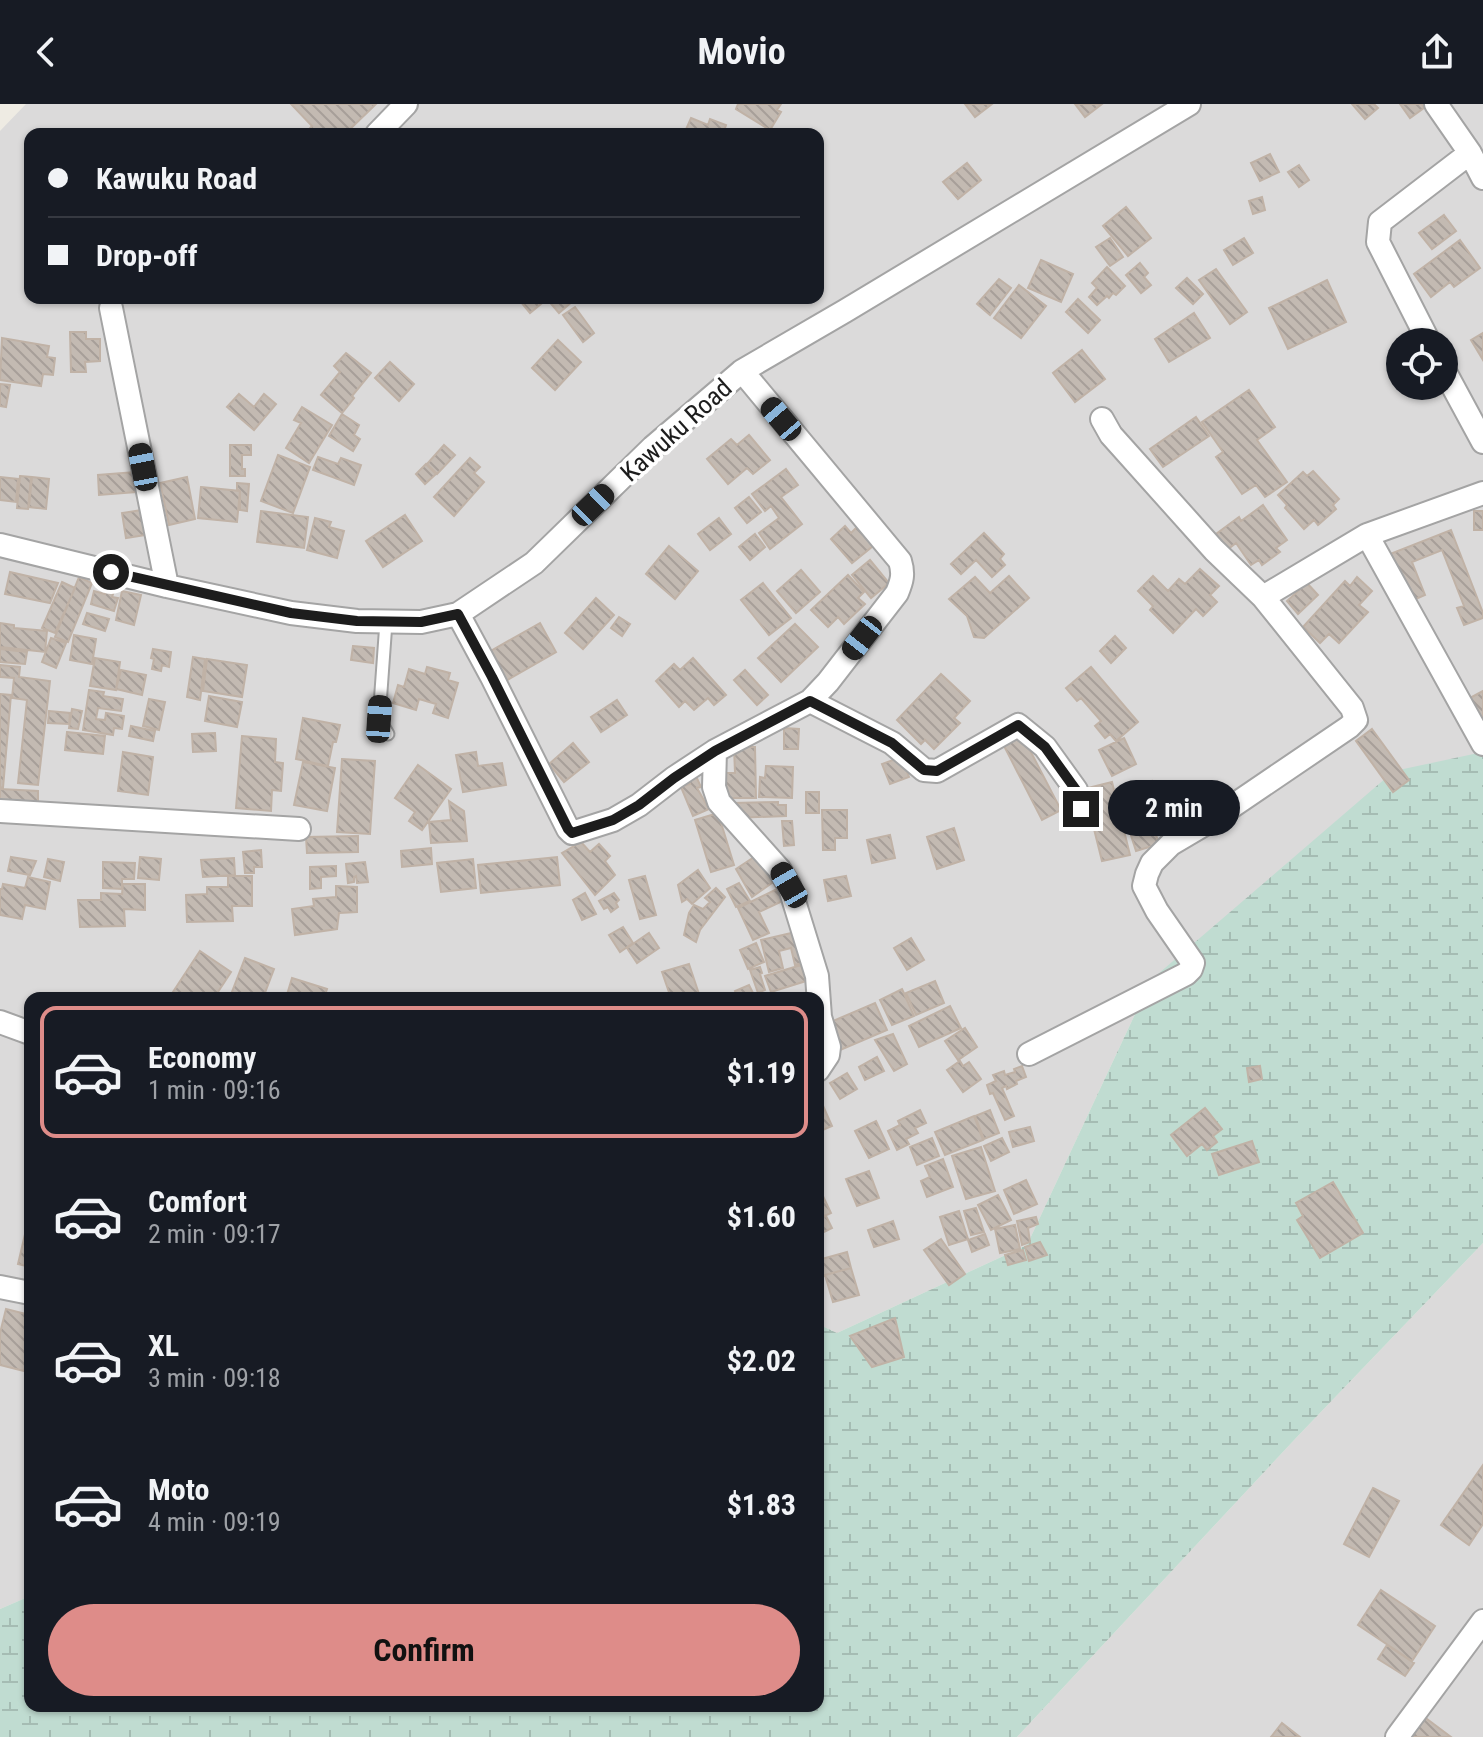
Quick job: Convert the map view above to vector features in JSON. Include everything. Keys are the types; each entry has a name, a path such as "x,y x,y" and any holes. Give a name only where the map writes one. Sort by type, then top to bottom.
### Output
{"street":[{"path":"383,128 406,104"},
{"name":"Kawuku Road","path":"0,545 291,613 386,622 421,622 458,614 534,563 653,447 742,371 1189,104"},
{"path":"1436,104 1470,153 1483,178"},
{"path":"1422,328 1378,242 1380,222 1470,153"},
{"path":"111,308 167,586"},
{"path":"458,614 571,832 613,820 715,751 810,701 897,593 904,572 900,561 742,371"},
{"path":"1458,396 1483,442"},
{"path":"1029,1054 1191,969 1193,963 1157,911 1144,886 1152,863 1171,844 1215,818 1356,720 1352,708 1263,597 1214,550 1111,435 1102,419"},
{"path":"1263,597 1367,535 1483,493"},
{"path":"1367,535 1483,744"},
{"path":"810,701 892,743 924,770 937,771 1018,725 1045,747 1076,790 1081,809"},
{"path":"715,751 714,787 719,802 779,869 789,885 817,976 818,992"},
{"path":"0,811 299,829"},
{"path":"0,1022 24,1031"},
{"path":"824,1030 829,1047 824,1061"},
{"path":"0,1287 24,1292"},
{"path":"1397,1737 1483,1621"}],"lane":[{"path":"386,622 379,719 388,734"}],"shaded area":[{"path":"26,104 1483,104 1483,752 1151,980 1027,1245 837,1333 824,1327 824,992 24,992 24,1599 0,1609 0,131"},
{"path":"1483,1243 1483,1737 1017,1737 1296,1438"}],"green space":[{"path":"1483,752 1483,1243 1017,1737 0,1737 0,1609 24,1599 24,1712 824,1712 824,1327 837,1333 1027,1245 1151,980 1394,771"}],"building":[{"path":"291,104 376,104 351,128 310,128 312,126"},
{"path":"738,104 781,104 777,110 781,112 771,128 736,109"},
{"path":"965,104 992,104 975,117"},
{"path":"1075,104 1102,104 1085,117"},
{"path":"1352,104 1374,104 1378,108 1365,119"},
{"path":"1400,104 1422,104 1424,108 1410,118"},
{"path":"691,118 708,125 710,119 726,125 725,128 687,128"},
{"path":"1270,154 1279,172 1260,181 1251,163"},
{"path":"967,163 981,180 958,199 943,182"},
{"path":"1299,165 1309,180 1299,187 1288,172"},
{"path":"1262,197 1265,210 1253,214 1249,201"},
{"path":"1126,207 1151,238 1128,256 1103,226"},
{"path":"1444,215 1456,231 1432,249 1419,233"},
{"path":"1110,238 1123,257 1110,266 1096,247"},
{"path":"1244,238 1253,253 1233,265 1224,250"},
{"path":"1460,240 1480,268 1454,287 1450,282 1431,297 1414,274"},
{"path":"1041,260 1073,274 1061,302 1028,288"},
{"path":"1140,263 1148,273 1144,277 1151,285 1141,293 1126,275"},
{"path":"1107,267 1125,286 1097,305 1089,297 1097,288 1092,283"},
{"path":"1216,269 1247,312 1230,324 1199,280"},
{"path":"1187,278 1203,294 1193,304 1176,288"},
{"path":"999,279 1011,288 990,315 977,304"},
{"path":"1327,280 1346,322 1288,349 1269,308"},
{"path":"1019,285 1046,306 1021,338 994,318"},
{"path":"1078,299 1100,320 1088,333 1066,312"},
{"path":"522,304 541,304 530,313"},
{"path":"551,304 570,304 559,313"},
{"path":"575,307 594,333 583,342 563,315"},
{"path":"1194,313 1210,338 1169,362 1155,339"},
{"path":"70,332 86,332 86,339 100,339 100,361 85,362 86,372 71,372"},
{"path":"1483,333 1483,360 1471,340"},
{"path":"2,338 49,346 47,357 55,358 53,375 43,374 41,386 0,380"},
{"path":"558,340 581,362 555,390 532,368"},
{"path":"1082,350 1105,379 1075,402 1053,373"},
{"path":"346,353 371,373 342,413 321,395 340,372 334,366"},
{"path":"390,362 414,384 399,401 375,378"},
{"path":"0,384 10,385 6,407 0,406"},
{"path":"1249,390 1275,427 1257,440 1287,482 1265,497 1256,485 1242,494 1216,457 1223,452 1202,422"},
{"path":"239,394 254,407 264,394 276,404 254,430 227,407"},
{"path":"302,407 332,425 309,463 286,448 301,423 294,420"},
{"path":"342,414 359,425 354,435 360,439 353,451 329,436"},
{"path":"1196,417 1209,436 1163,467 1150,449"},
{"path":"749,435 770,460 753,474 747,468 728,484 707,459 731,439 737,445"},
{"path":"230,445 251,445 251,455 242,455 245,476 230,476"},
{"path":"444,445 455,455 437,474 427,464"},
{"path":"278,455 310,467 293,513 261,501"},
{"path":"318,457 338,464 341,458 361,465 354,485 313,470"},
{"path":"470,458 480,467 474,473 484,482 454,516 434,497"},
{"path":"426,464 436,474 425,484 416,474"},
{"path":"786,469 798,485 781,497 802,524 770,549 759,533 779,518 771,506 765,511 752,494"},
{"path":"1313,471 1339,499 1333,505 1336,509 1318,525 1314,520 1304,529 1278,495 1303,472 1307,476"},
{"path":"135,472 136,492 99,495 98,475"},
{"path":"20,476 31,477 28,509 17,508"},
{"path":"0,477 18,479 16,502 0,500"},
{"path":"32,477 49,479 46,509 29,507"},
{"path":"187,477 195,519 169,525 160,483"},
{"path":"237,483 249,484 247,511 240,510"},
{"path":"201,487 240,491 237,522 198,518"},
{"path":"749,497 761,512 747,523 735,508"},
{"path":"1263,505 1287,540 1276,548 1280,552 1262,565 1259,560 1251,565 1236,543 1227,550 1216,534"},
{"path":"148,509 152,534 126,538 122,513"},
{"path":"261,511 308,517 304,548 257,542"},
{"path":"1474,511 1483,511 1483,530 1474,530"},
{"path":"405,515 422,541 383,567 366,541"},
{"path":"315,518 331,522 329,527 344,531 337,558 307,550"},
{"path":"719,518 731,534 710,550 698,534"},
{"path":"845,526 851,533 857,527 873,546 852,563 831,539"},
{"path":"1451,530 1483,613 1483,618 1464,625 1457,608 1464,606 1442,550 1412,562 1425,595 1409,602 1390,554"},
{"path":"984,533 1004,554 1000,559 1005,565 992,577 976,560 961,574 951,564"},
{"path":"755,534 765,547 750,560 739,547"},
{"path":"669,546 698,571 675,599 646,574"},
{"path":"870,560 889,583 871,598 852,575"},
{"path":"1200,569 1219,586 1210,595 1217,602 1203,616 1196,609 1173,633 1150,610 1153,606 1138,591 1153,576 1168,591 1179,579 1185,584"},
{"path":"801,570 820,592 796,613 777,591"},
{"path":"10,572 58,583 50,603 5,594"},
{"path":"848,575 864,592 858,598 865,604 844,624 838,617 828,627 811,610"},
{"path":"1009,576 1029,598 984,638 974,637 967,616 949,599 975,577 990,593"},
{"path":"79,577 92,583 68,642 55,637"},
{"path":"1357,577 1372,591 1359,605 1368,612 1339,643 1329,634 1320,643 1303,627 1345,581 1350,586"},
{"path":"62,582 75,588 55,633 42,628"},
{"path":"763,583 791,618 769,635 741,600"},
{"path":"1307,583 1318,595 1298,614 1287,601"},
{"path":"107,587 115,589 112,597 118,598 114,611 91,604 94,591 105,594"},
{"path":"122,591 141,595 134,625 116,620"},
{"path":"596,598 614,615 583,649 565,633"},
{"path":"87,613 109,619 105,631 83,624"},
{"path":"619,617 630,624 622,636 611,628"},
{"path":"0,623 14,625 14,628 47,631 45,652 0,647"},
{"path":"540,623 556,652 504,682 487,653"},
{"path":"795,624 818,647 781,682 758,658"},
{"path":"74,635 96,639 92,664 70,660"},
{"path":"1115,636 1126,648 1111,663 1100,651"},
{"path":"51,638 66,643 56,668 42,662"},
{"path":"353,646 374,648 373,663 351,660"},
{"path":"0,649 27,652 25,664 0,662"},
{"path":"153,649 171,652 169,667 162,665 161,671 152,669"},
{"path":"193,657 205,659 200,700 187,697"},
{"path":"95,658 120,662 116,690 90,686"},
{"path":"693,658 726,695 714,705 708,698 694,710 685,701 679,707 656,681 674,664 680,670"},
{"path":"207,659 247,665 242,697 203,691"},
{"path":"0,665 20,667 19,677 50,681 38,785 18,783 27,700 12,698 14,678 0,677"},
{"path":"427,667 450,673 448,680 458,683 448,718 433,713 436,704 419,699 416,710 393,703 398,685 404,687 409,669 425,674"},
{"path":"1091,667 1138,722 1116,741 1110,734 1105,738 1095,726 1101,721 1081,698 1077,701 1066,688"},
{"path":"121,670 146,675 142,695 116,689"},
{"path":"745,670 768,695 757,705 734,680"},
{"path":"941,674 970,701 954,718 960,723 934,749 925,740 921,744 897,720"},
{"path":"89,690 123,699 121,711 98,708 96,719 105,720 106,713 124,716 122,729 114,728 113,735 83,730"},
{"path":"1483,691 1483,717 1481,718 1470,698"},
{"path":"0,694 11,695 3,788 0,787"},
{"path":"209,696 242,702 237,727 205,721"},
{"path":"149,699 165,702 159,730 143,726"},
{"path":"617,700 627,715 601,732 591,717"},
{"path":"72,709 82,711 78,729 69,728"},
{"path":"49,711 70,713 69,724 48,723"},
{"path":"303,718 340,725 328,766 296,759"},
{"path":"131,726 155,731 153,741 129,736"},
{"path":"784,728 799,729 798,749 784,749"},
{"path":"1372,729 1409,780 1393,792 1356,741"},
{"path":"67,732 105,736 103,754 65,750"},
{"path":"215,733 216,751 193,752 192,734"},
{"path":"1021,733 1061,810 1042,820 1002,742"},
{"path":"242,736 276,739 275,762 283,763 281,791 272,790 271,811 236,808"},
{"path":"1124,738 1136,764 1112,776 1099,750"},
{"path":"573,743 589,762 564,782 549,764"},
{"path":"734,747 755,747 756,798 725,798 725,773 735,773"},
{"path":"123,752 153,757 148,795 118,791"},
{"path":"476,752 478,766 502,763 506,785 463,792 456,755"},
{"path":"901,757 909,777 890,784 882,764"},
{"path":"342,759 375,761 370,834 337,832"},
{"path":"303,762 335,768 327,811 294,805"},
{"path":"418,765 451,789 422,830 409,821 415,812 395,798"},
{"path":"766,766 793,767 792,798 759,797 760,777 765,778"},
{"path":"695,774 701,787 697,788 709,809 693,816 681,787 690,784 687,777"},
{"path":"1152,781 1156,809 1129,813 1125,785"},
{"path":"1112,782 1130,855 1102,861 1084,789"},
{"path":"0,789 38,791 38,806 0,805"},
{"path":"806,792 819,792 819,813 806,813"},
{"path":"449,801 464,811 467,841 431,843 429,822 451,820"},
{"path":"778,802 778,805 786,805 786,816 734,818 733,803"},
{"path":"822,810 847,810 847,838 835,838 835,850 823,850"},
{"path":"718,813 734,865 711,872 695,820"},
{"path":"1150,816 1159,844 1136,851 1127,823"},
{"path":"782,821 792,821 794,845 784,846"},
{"path":"954,828 964,860 937,869 927,837"},
{"path":"890,835 895,858 872,863 867,840"},
{"path":"358,836 358,852 307,853 306,837"},
{"path":"581,842 590,852 599,844 610,856 605,861 615,875 595,895 562,853"},
{"path":"431,848 432,864 402,867 401,851"},
{"path":"261,850 262,867 254,867 254,873 245,873 243,852"},
{"path":"757,855 776,880 752,897 736,869"},
{"path":"11,857 36,861 30,875 8,871"},
{"path":"140,857 161,859 159,880 138,878"},
{"path":"557,857 560,885 481,893 478,865"},
{"path":"234,858 235,875 203,877 201,860"},
{"path":"48,859 64,862 60,881 44,877"},
{"path":"473,859 476,888 441,892 437,863"},
{"path":"103,862 135,863 134,879 122,879 122,889 103,888"},
{"path":"365,862 368,882 357,883 356,876 354,882 348,883 346,864"},
{"path":"336,866 336,876 321,877 321,888 310,889 310,867"},
{"path":"698,870 710,888 692,904 687,899 682,902 678,885"},
{"path":"228,876 252,876 252,906 232,906 233,921 187,922 186,895 207,894 207,887 228,887"},
{"path":"645,876 656,915 640,919 629,880"},
{"path":"846,876 851,896 828,901 824,880"},
{"path":"28,877 50,882 45,909 25,905 22,919 0,915 0,889 3,884 25,888"},
{"path":"739,883 750,901 736,907 727,889"},
{"path":"123,884 145,884 145,910 124,909 125,926 80,927 78,900 101,900 101,893 122,894"},
{"path":"336,886 357,887 357,912 339,913 337,929 295,935 292,909 314,906 313,899 336,897"},
{"path":"783,886 789,898 759,912 769,933 753,940 738,908"},
{"path":"716,888 725,897 700,930 696,942 684,935 689,913 694,905 703,909 710,902 705,898"},
{"path":"585,893 596,914 582,920 573,900"},
{"path":"614,893 619,900 616,903 618,907 611,912 608,907 604,909 599,901"},
{"path":"623,927 633,943 620,952 609,935"},
{"path":"800,931 807,962 795,965 791,948 779,951 783,968 769,972 761,940"},
{"path":"649,933 659,948 637,963 627,948"},
{"path":"911,938 924,960 907,970 894,948"},
{"path":"756,943 764,962 748,969 740,950"},
{"path":"200,951 231,972 218,992 173,992"},
{"path":"245,958 274,969 265,992 232,992"},
{"path":"689,964 698,992 669,992 662,972"},
{"path":"801,965 806,981 771,992 765,976"},
{"path":"760,967 765,990 758,992 750,970"},
{"path":"292,978 327,989 326,992 288,992"},
{"path":"935,981 944,1003 916,1015 906,993"},
{"path":"749,985 752,992 735,992"},
{"path":"902,989 914,1016 892,1025 880,1000"},
{"path":"875,1003 887,1030 838,1051 826,1024"},
{"path":"950,1006 961,1028 919,1047 909,1026"},
{"path":"965,1028 977,1047 958,1060 945,1041"},
{"path":"893,1034 907,1064 894,1071 875,1040"},
{"path":"877,1057 884,1071 865,1080 859,1067"},
{"path":"960,1061 963,1066 969,1062 981,1079 963,1092 947,1070"},
{"path":"1022,1066 1026,1077 1007,1089 1006,1086 1002,1088 1014,1116 1005,1120 987,1085 996,1081 993,1075 1004,1071 1005,1075 1015,1072 1014,1069"},
{"path":"1260,1066 1262,1079 1249,1082 1247,1068"},
{"path":"847,1073 857,1089 840,1099 830,1083"},
{"path":"824,1108 832,1126 824,1129"},
{"path":"1205,1108 1222,1129 1213,1136 1217,1142 1207,1150 1202,1144 1187,1156 1171,1135"},
{"path":"920,1110 926,1123 915,1128 918,1133 906,1139 909,1144 897,1150 888,1131 900,1125 898,1121"},
{"path":"990,1110 999,1133 984,1139 975,1116"},
{"path":"974,1116 983,1140 945,1155 935,1132"},
{"path":"876,1121 889,1149 869,1158 855,1131"},
{"path":"1030,1127 1034,1141 1013,1147 1009,1132"},
{"path":"932,1138 939,1156 917,1165 910,1147"},
{"path":"1002,1138 1009,1152 991,1161 984,1146"},
{"path":"1252,1141 1259,1162 1219,1175 1212,1154"},
{"path":"981,1147 995,1191 966,1199 952,1156"},
{"path":"943,1159 953,1187 927,1197 921,1181 930,1177 925,1166"},
{"path":"869,1171 879,1198 857,1206 846,1179"},
{"path":"1026,1180 1037,1204 1014,1214 1004,1190"},
{"path":"1333,1182 1363,1233 1320,1258 1297,1220 1303,1216 1296,1203"},
{"path":"998,1195 1011,1220 991,1230 978,1205"},
{"path":"824,1198 831,1213 824,1216"},
{"path":"976,1208 984,1232 971,1235 964,1211"},
{"path":"959,1211 968,1239 949,1245 940,1217"},
{"path":"824,1217 832,1228 824,1232"},
{"path":"1036,1217 1038,1224 1028,1228 1030,1242 1022,1245 1017,1221"},
{"path":"893,1221 899,1239 874,1247 868,1230"},
{"path":"1015,1225 1020,1249 1000,1253 995,1229"},
{"path":"985,1234 989,1245 972,1252 968,1240"},
{"path":"24,1238 24,1266 18,1264"},
{"path":"941,1239 965,1274 949,1285 924,1250"},
{"path":"1040,1242 1047,1255 1029,1261 1025,1247"},
{"path":"1023,1250 1026,1260 1008,1265 1005,1255"},
{"path":"847,1252 851,1268 824,1275 824,1258"},
{"path":"851,1268 859,1295 833,1302 825,1275"},
{"path":"6,1309 24,1314 24,1371 0,1365 0,1333"},
{"path":"895,1318 904,1357 872,1367 850,1336"},
{"path":"1483,1465 1483,1524 1469,1545 1441,1525"},
{"path":"1373,1488 1399,1501 1369,1557 1344,1544"},
{"path":"1381,1590 1435,1626 1412,1661 1358,1625"},
{"path":"1387,1645 1414,1663 1405,1676 1378,1659"},
{"path":"1423,1716 1451,1737 1407,1737"},
{"path":"1282,1723 1300,1737 1271,1737"}],"route":[{"path":"111,572 291,613 357,621 421,622 458,614 572,833 613,820 715,751 810,701 892,743 924,770 937,771 1018,725 1045,747 1076,790 1081,809"}]}
